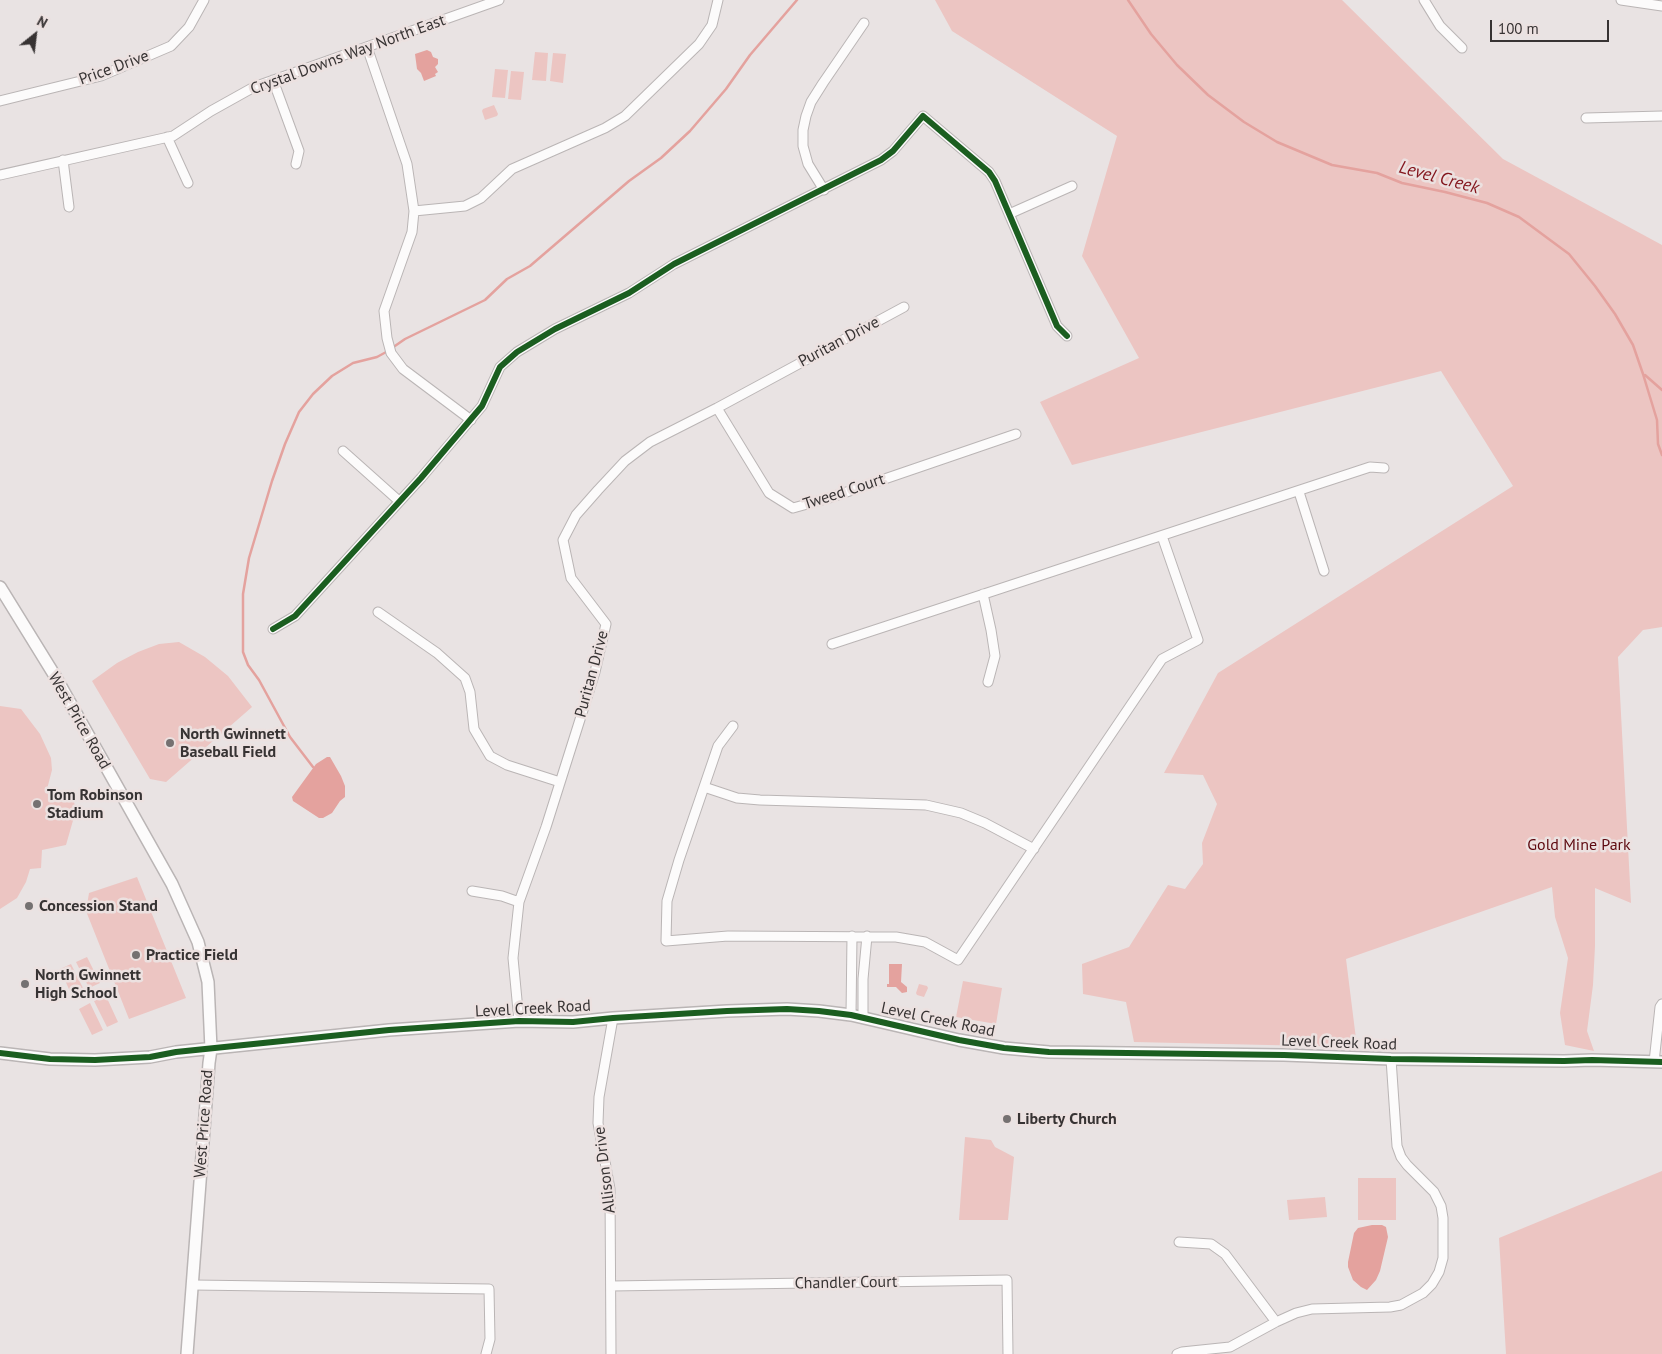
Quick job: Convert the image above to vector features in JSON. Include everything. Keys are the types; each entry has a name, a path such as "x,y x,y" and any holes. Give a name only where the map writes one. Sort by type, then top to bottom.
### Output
{"street":[{"name":"Price Drive","path":"0,101 101,76 171,46 190,27 204,0"},
{"name":"Crystal Downs Way North East","path":"0,175 173,136 211,111 254,87 499,0"},
{"path":"414,212 466,206 480,198 512,169 605,128 625,116 699,44 712,25 718,0"},
{"path":"1424,0 1440,26 1462,48"},
{"path":"1621,0 1662,6"},
{"path":"824,190 808,164 803,146 803,130 806,116 811,102 823,82 864,23"},
{"path":"367,47 407,164 414,212 412,232 384,311 391,353 403,369 471,420"},
{"path":"274,80 299,151 296,164"},
{"path":"273,629 295,616 400,501 482,406 500,367 516,352 555,329 629,292 674,264 881,160 893,151 924,116 989,172 1002,194 1024,252 1057,326 1067,336"},
{"path":"1586,118 1662,116"},
{"path":"167,137 188,182"},
{"path":"63,160 69,207"},
{"path":"1010,214 1072,186"},
{"name":"Puritan Drive","path":"519,1021 514,958 519,902 546,827 595,672 606,624 571,578 562,540 576,516 625,461 650,442 904,307"},
{"name":"Tweed Court","path":"717,408 769,493 793,508 838,495 1016,434"},
{"path":"343,451 400,501"},
{"path":"832,644 1370,467 1384,468"},
{"path":"1298,492 1324,571"},
{"path":"733,726 718,746 679,860 667,901 666,941 728,936 896,937 925,942 958,960 1162,659 1198,640 1162,536"},
{"name":"West Price Road","path":"0,587 54,676 172,884 198,942 208,982 211,1049 188,1354"},
{"path":"983,594 995,656 988,682"},
{"path":"378,612 437,653 465,678 470,692 474,729 490,756 507,765 560,782"},
{"path":"704,787 738,798 760,800 926,805 961,813 1034,849"},
{"path":"472,891 502,896 519,902"},
{"path":"851,1016 852,936"},
{"path":"863,1018 863,979 867,936"},
{"path":"1658,1062 1660,1007 1662,1004"},
{"name":"Level Creek Road","path":"0,1053 50,1059 95,1060 150,1056 390,1030 519,1021 572,1022 727,1011 787,1009 851,1016 959,1040 1004,1048 1049,1052 1658,1062"},
{"name":"Allison Drive","path":"611,1354 610,1189 598,1114 612,1018"},
{"path":"1177,1354 1230,1347 1276,1322 1296,1313 1312,1309 1401,1305 1423,1294 1432,1284 1439,1272 1443,1258 1444,1240 1441,1206 1434,1192 1401,1157 1397,1146 1392,1059"},
{"path":"1179,1242 1211,1244 1225,1254 1276,1322"},
{"name":"Chandler Court","path":"611,1286 1007,1280 1008,1354"},
{"path":"193,1285 489,1289 490,1339 486,1354"}],"green space":[{"name":"Gold Mine Park","path":"935,0 1342,0 1503,159 1662,245 1662,627 1643,630 1618,657 1631,903 1595,888 1593,985 1587,1031 1594,1051 1565,1045 1560,1013 1568,958 1555,917 1552,887 1346,959 1357,1047 1134,1042 1126,1002 1083,994 1082,964 1129,947 1168,885 1185,889 1203,864 1202,843 1217,804 1203,775 1164,773 1218,673 1513,486 1441,371 1072,465 1040,402 1139,358 1082,256 1117,136 952,31"},
{"path":"535,52 548,53 546,81 532,80"},
{"path":"553,53 566,54 563,83 550,81"},
{"path":"495,69 508,70 505,98 492,97"},
{"path":"511,71 524,72 521,100 508,99"},
{"path":"494,105 497,116 485,120 483,109"},
{"name":"North Gwinnett Baseball Field","path":"179,642 205,657 228,676 252,707 166,782 150,779 92,681 117,663 138,652 159,644"},
{"name":"Tom Robinson Stadium","path":"0,706 21,709 40,734 51,758 52,770 46,793 73,798 76,810 66,845 42,850 41,868 30,869 26,882 17,898 0,909"},
{"name":"Practice Field","path":"137,877 186,998 129,1019 86,911 89,893"},
{"path":"87,957 100,983 89,988 76,962"},
{"path":"71,964 84,990 72,996 60,969"},
{"path":"963,981 1002,988 996,1024 956,1017"},
{"path":"919,984 928,988 924,997 916,993"},
{"path":"106,996 118,1022 107,1027 94,1001"},
{"path":"90,1003 103,1030 92,1035 79,1009"},
{"path":"965,1137 991,1140 995,1147 1014,1157 1008,1220 959,1220"},
{"path":"1662,1171 1662,1354 1506,1354 1499,1238"},
{"path":"1358,1178 1396,1178 1396,1220 1358,1220"},
{"path":"1325,1197 1327,1217 1289,1220 1287,1200"}],"shaded area":[{"path":"427,50 431,52 433,57 438,59 438,64 435,67 438,72 435,74 436,76 424,81 417,69 415,54"},
{"path":"330,757 341,776 345,786 345,797 332,813 319,818 293,801 292,797 316,764"},
{"path":"889,964 902,964 901,982 907,987 907,992 902,993 896,987 887,987 887,984 889,984"},
{"path":"1372,1225 1386,1227 1388,1237 1380,1271 1376,1280 1367,1290 1353,1280 1348,1262 1354,1233 1358,1228"}],"waterway":[{"path":"392,348 405,339 485,300 507,279 530,266 629,181 661,158 690,131 726,89 750,55 797,0"},
{"name":"Level Creek","path":"1128,0 1151,34 1177,65 1208,95 1244,122 1277,142 1332,165 1377,173 1402,183 1487,203 1519,217 1569,254 1615,314 1633,345 1657,420 1658,444 1662,455"},
{"path":"313,767 290,737 259,680 248,665 243,652 243,594 249,558 272,481 299,412 313,394 332,376 353,363 377,357 388,351"},
{"path":"1645,375 1662,390"}],"cycle path":[{"path":"273,629 295,616 421,478 482,406 500,367 517,352 555,329 629,293 674,264 881,160 893,151 923,116 989,172 995,181 1057,326 1067,336"},
{"path":"0,1053 50,1059 95,1060 150,1057 176,1052 389,1030 519,1021 573,1022 727,1011 787,1009 851,1015 959,1040 1004,1048 1049,1052 1662,1062"}],"place":[{"name":"North Gwinnett Baseball Field","path":"170,743"},
{"name":"Tom Robinson Stadium","path":"37,804"},
{"name":"Concession Stand","path":"29,906"},
{"name":"Practice Field","path":"136,955"},
{"name":"North Gwinnett High School","path":"25,984"},
{"name":"Liberty Church","path":"1007,1119"}]}
